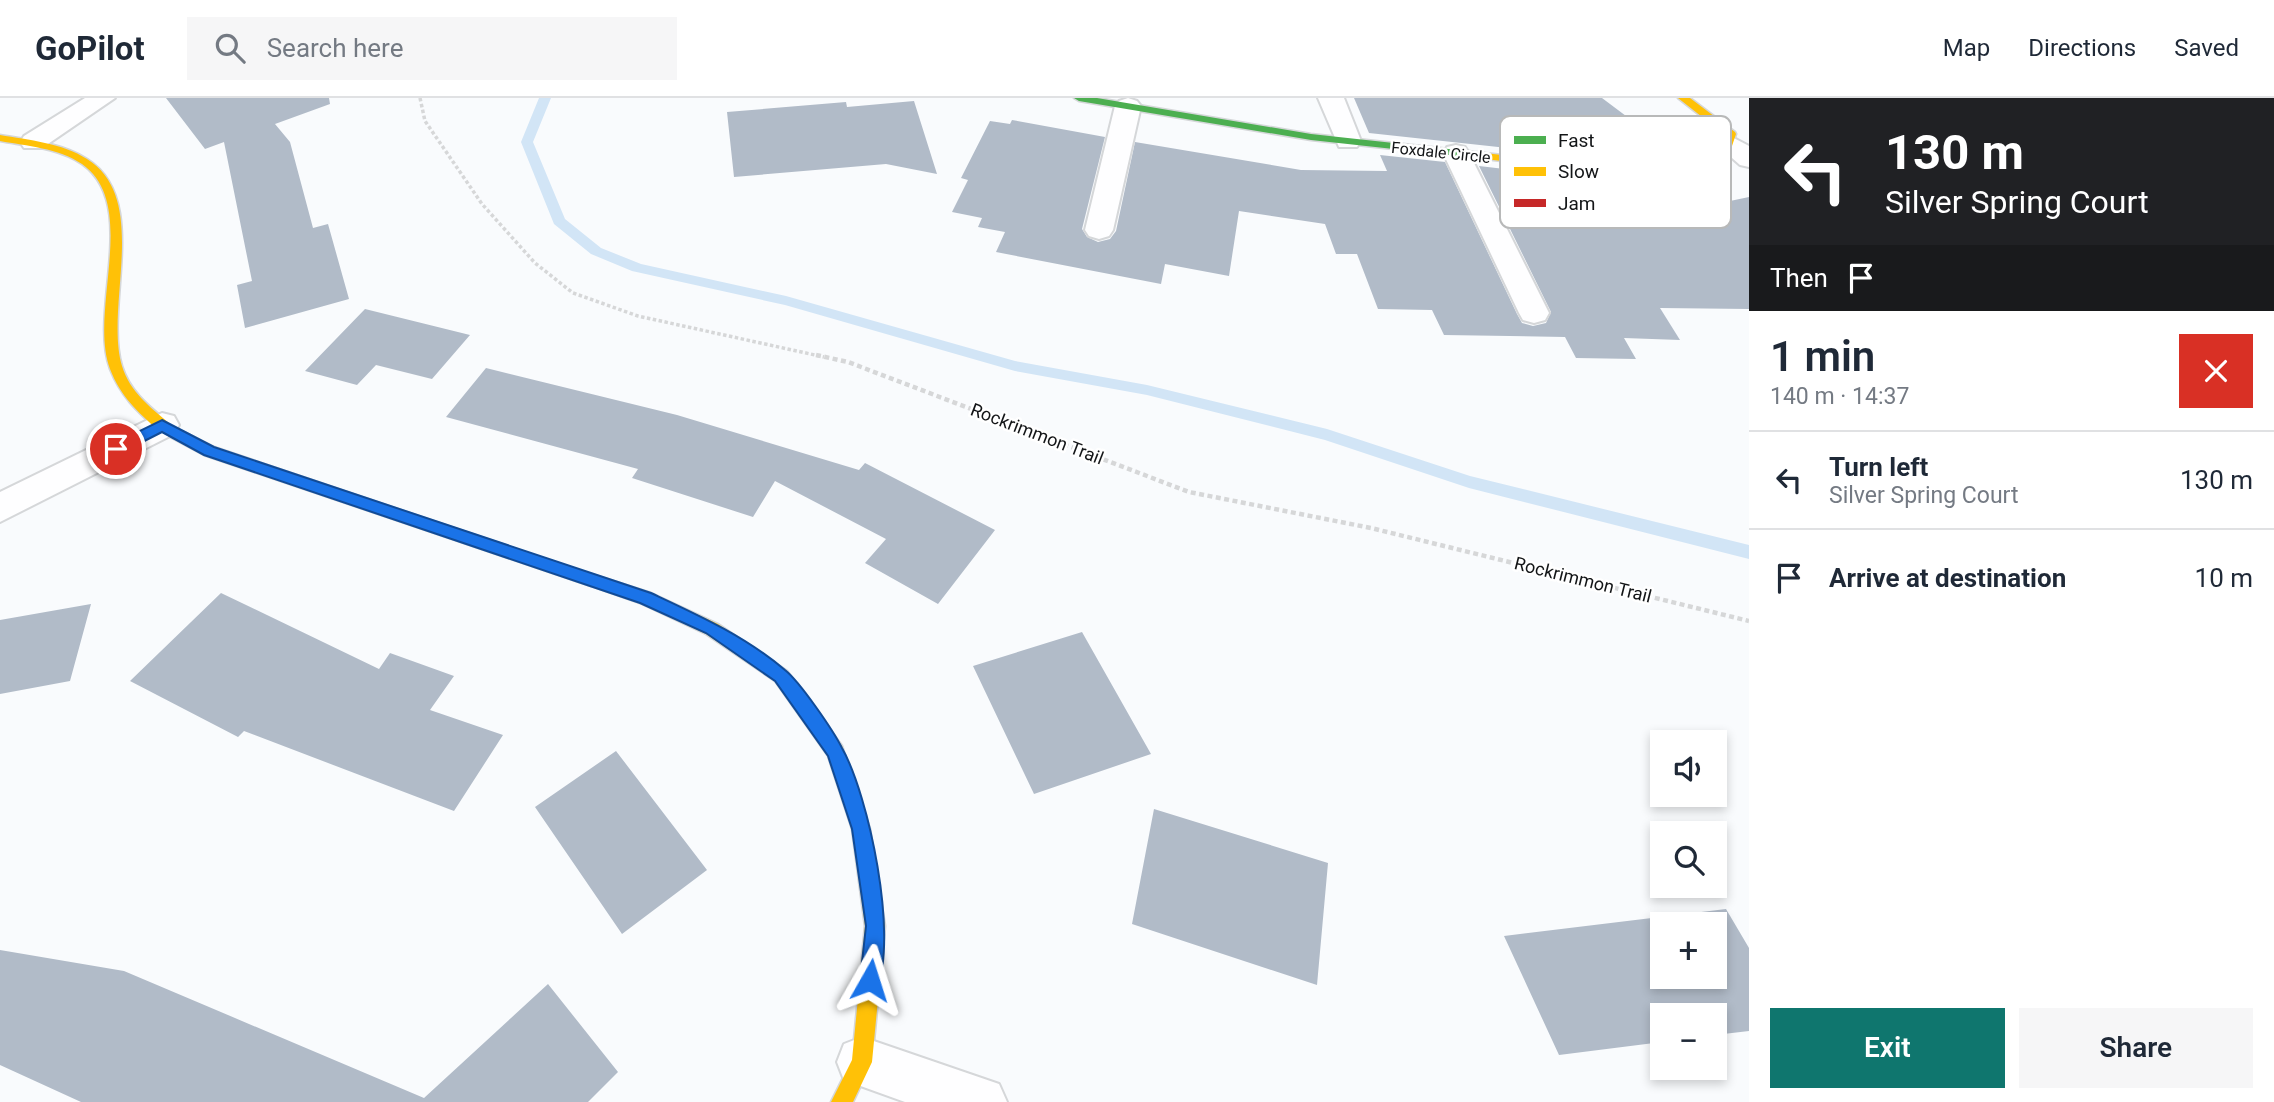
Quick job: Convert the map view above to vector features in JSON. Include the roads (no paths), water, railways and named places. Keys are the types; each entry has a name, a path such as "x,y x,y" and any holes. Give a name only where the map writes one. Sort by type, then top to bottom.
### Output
{"street":[{"path":"33,142 102,98"},
{"name":"Foxdale Circle","path":"1079,98 1348,141 1500,158"},
{"path":"1331,98 1348,141"},
{"path":"1683,98 1707,116"},
{"path":"1099,230 1128,106"},
{"path":"0,138 33,142 76,156 105,179 118,208 118,242 108,315 111,347 119,376 133,402 162,425 209,451 645,598 712,629 781,676 836,752 861,829 876,926 852,1082 981,1102"},
{"path":"1731,145 1749,159"},
{"path":"1456,153 1534,313"},
{"path":"0,508 162,425"}],"waterway":[{"path":"545,98 527,142 559,221 596,251 637,268 786,301 1015,366 1147,390 1327,435 1469,482 1749,552"}]}
